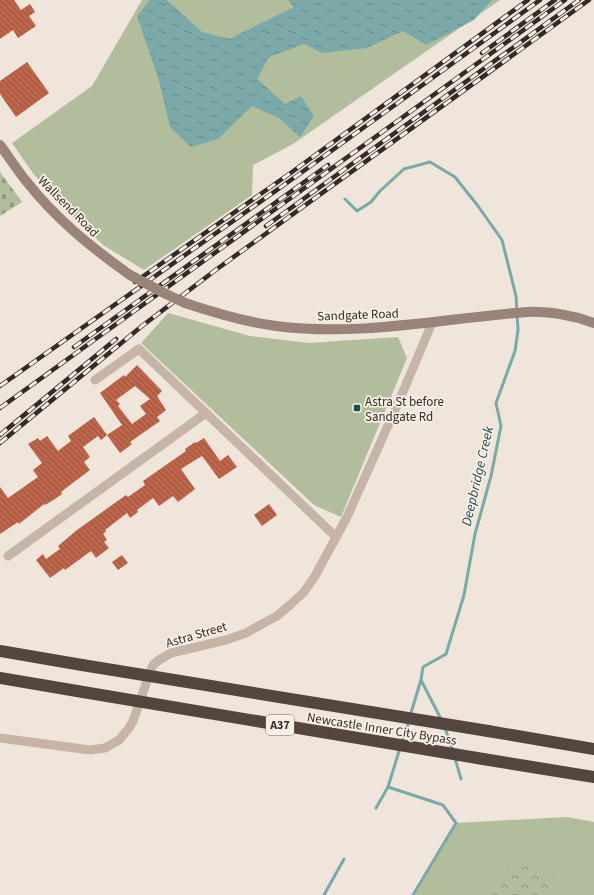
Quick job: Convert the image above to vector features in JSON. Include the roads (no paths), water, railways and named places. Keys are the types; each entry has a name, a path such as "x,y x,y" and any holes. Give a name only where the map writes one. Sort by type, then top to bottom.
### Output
{"highway":[{"name":"Newcastle Inner City Bypass","path":"0,651 594,749"},
{"name":"Newcastle Inner City Bypass","path":"0,678 594,777"}],"main road":[{"name":"Wallsend Road","path":"0,145 27,182 70,229 130,275"},
{"name":"Sandgate Road","path":"130,275 186,303 217,314 276,326 326,329 384,328 505,313 527,312 562,314 594,324"}],"street":[{"name":"Astra Street","path":"0,738 90,750 105,748 124,735 133,720 150,672 159,660 171,653 226,640 239,635 277,616 304,592 315,576 346,517 399,401 432,323"},
{"path":"95,380 139,349 336,537"},
{"path":"8,556 206,413"}],"water":[{"path":"150,0 167,0 202,32 229,39 294,7 288,0 492,0 474,20 426,45 403,31 367,48 322,53 304,44 269,57 257,79 285,104 301,96 314,116 300,137 279,118 252,106 218,139 191,147 170,127 159,81 137,16"}],"waterway":[{"name":"Deepbridge Creek","path":"345,199 357,211 371,202 380,191 404,169 430,162 455,177 502,240 516,296 518,330 515,351 496,403 501,426 491,476 475,534 464,595 446,654 423,667 421,680"},
{"name":"Deepbridge Creek","path":"410,716 421,680 441,719"},
{"path":"402,742 409,721"},
{"path":"445,728 453,751"},
{"path":"400,748 388,787 443,805 456,823 413,895"},
{"path":"455,758 461,779"},
{"path":"376,808 388,787"},
{"path":"324,895 344,859"}],"railway":[{"path":"135,282 292,172 528,0"},
{"path":"0,386 298,175 540,0"},
{"path":"482,53 555,0"},
{"path":"0,408 565,0"},
{"path":"266,226 579,0"},
{"path":"0,443 142,326 217,269 589,0"},
{"path":"74,347 328,165"},
{"path":"0,435 116,339"}],"place":[{"name":"Astra St before Sandgate Rd","path":"357,408"}]}
